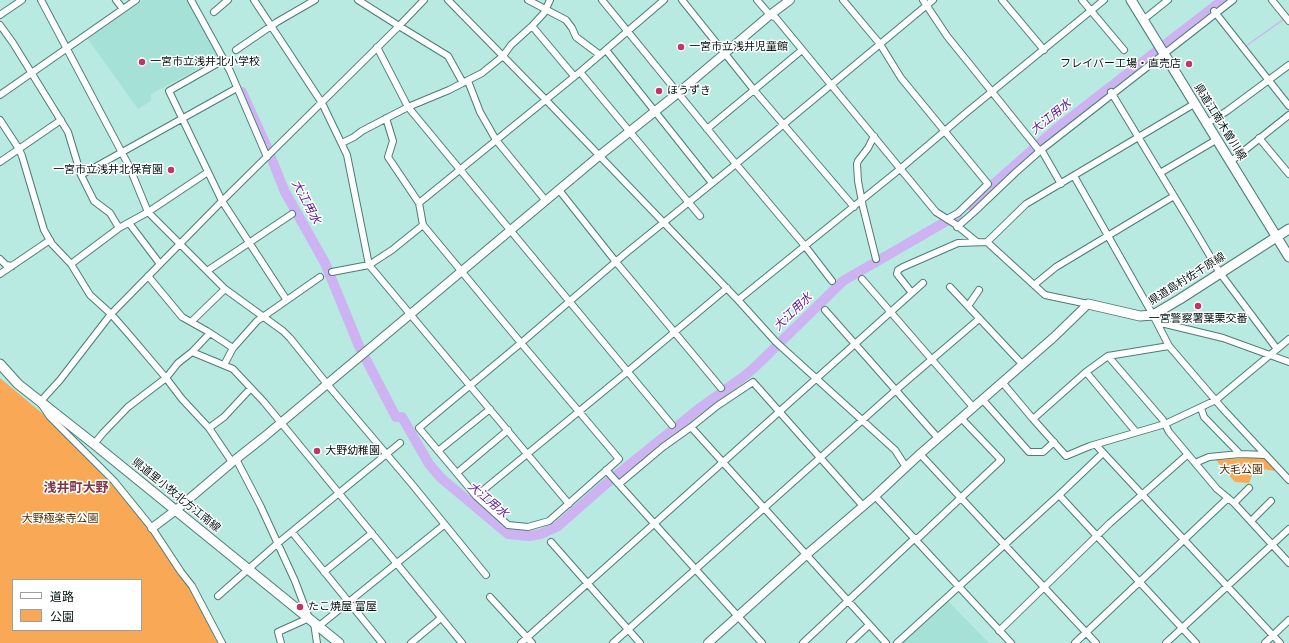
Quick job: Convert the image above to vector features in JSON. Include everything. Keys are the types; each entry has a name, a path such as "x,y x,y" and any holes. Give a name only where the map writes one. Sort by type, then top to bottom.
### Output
{"main road":[{"name":"県道江南木曽川線","path":"1130,0 1289,257"},
{"name":"県道島村佐千原線","path":"1088,304 1155,318 1220,273 1289,229"},
{"name":"県道里小牧北方江南線","path":"1,368 40,402 176,510 339,643"}],"street":[{"path":"0,15 22,0"},
{"path":"41,0 122,152 137,182 148,212 225,289 263,316 290,338 486,576"},
{"path":"116,0 123,9"},
{"path":"0,95 136,0"},
{"path":"191,0 230,71 269,155"},
{"path":"214,12 228,0"},
{"path":"254,0 322,103 342,143 347,155 369,265 569,504"},
{"path":"236,50 271,26 315,0"},
{"path":"358,0 448,56 466,82 480,112 496,140 546,201"},
{"path":"222,643 192,586 152,528 114,481 50,417 40,402 60,380 111,314 424,0"},
{"path":"448,0 738,300 778,344 895,450 906,467"},
{"path":"528,0 566,20 576,37 600,55"},
{"path":"342,143 408,107 466,82 482,73 503,56 511,45 532,26 545,10 550,0"},
{"path":"602,0 805,246 832,281"},
{"path":"419,203 580,72 664,0"},
{"path":"682,0 754,90 854,207"},
{"path":"757,0 770,15 776,18 936,212 977,242"},
{"path":"152,528 176,510 234,460 462,272 599,156 790,0"},
{"path":"843,0 880,44 901,78 988,184 958,213 948,220"},
{"path":"386,118 393,141 388,157 419,203 423,225 521,343 619,459 549,521 528,527 508,525 476,496 419,428 521,343 616,262 831,86 880,44 925,2 933,0"},
{"path":"1002,0 1044,50"},
{"path":"1082,0 1124,50"},
{"path":"738,300 854,207 1104,0"},
{"path":"1143,20 1168,0"},
{"path":"956,226 973,213 1038,148 1163,54 1215,12 1233,0"},
{"path":"1272,0 1289,21"},
{"path":"925,2 947,36 1038,148 1061,184"},
{"path":"1215,12 1289,106"},
{"path":"0,25 32,72 68,132 81,175 94,201 110,213 120,228"},
{"path":"532,26 574,76"},
{"path":"377,47 408,107 672,425"},
{"path":"606,50 712,183"},
{"path":"707,129 802,50"},
{"path":"220,62 169,91 222,201 286,299"},
{"path":"1206,124 1289,65"},
{"path":"580,72 700,216"},
{"path":"81,175 237,88"},
{"path":"1111,93 1220,273 1277,349"},
{"path":"987,242 1026,204 1194,104"},
{"path":"1230,162 1289,115"},
{"path":"0,120 20,149 44,230 50,240 71,264 90,295 111,314 182,399 209,428 234,460 260,505 314,622 317,643"},
{"path":"0,162 61,120"},
{"path":"874,136 868,148 858,160 857,164 858,181 876,259"},
{"path":"1260,138 1289,174"},
{"path":"1160,173 1216,140"},
{"path":"71,264 120,228 148,212 208,172"},
{"path":"1074,176 1109,235 1169,346 1289,480"},
{"path":"559,190 674,333 721,388"},
{"path":"1034,285 1056,267 1174,196"},
{"path":"207,271 292,214"},
{"path":"129,223 160,264"},
{"path":"332,272 369,265 392,250 423,225"},
{"path":"0,274 50,240"},
{"path":"912,293 897,274 898,270 958,244 987,242 1045,295 1088,304"},
{"path":"0,259 6,265 12,266"},
{"path":"148,276 182,317 210,332 233,348"},
{"path":"224,365 233,348 245,333 263,316 320,277"},
{"path":"862,279 973,407"},
{"path":"521,643 923,283"},
{"path":"950,287 1022,364"},
{"path":"476,496 674,333 726,288"},
{"path":"191,322 225,289"},
{"path":"968,306 979,290"},
{"path":"708,643 806,555 875,496 1088,304"},
{"path":"825,310 938,438"},
{"path":"1155,318 1223,338 1289,362"},
{"path":"613,643 862,420 979,319"},
{"path":"94,444 128,407 166,378 178,363 192,352 210,332"},
{"path":"1002,382 1066,456 1136,432 1165,424 1201,408 1216,400 1289,338"},
{"path":"1033,419 1086,372 1108,356 1169,346"},
{"path":"192,352 233,369 251,388 462,643"},
{"path":"1108,356 1217,489 1234,503 1289,563"},
{"path":"1086,372 1136,432"},
{"path":"615,480 691,427 717,406 753,382 863,506"},
{"path":"209,428 224,417 251,388"},
{"path":"982,399 1029,452 1043,452 1054,442"},
{"path":"1201,408 1204,417 1240,454"},
{"path":"438,451 490,409"},
{"path":"803,643 1001,460 961,418"},
{"path":"691,427 886,643"},
{"path":"457,473 508,430"},
{"path":"218,596 292,532 400,443"},
{"path":"1096,445 1280,643"},
{"path":"896,643 1059,496 1103,453"},
{"path":"920,454 1096,643"},
{"path":"1195,463 1209,457 1240,454 1266,455"},
{"path":"1000,631 1097,537 1188,455"},
{"path":"606,470 696,568 762,643"},
{"path":"1234,503 1249,488"},
{"path":"875,496 1011,643"},
{"path":"1059,496 1196,643"},
{"path":"1075,643 1228,498"},
{"path":"1251,521 1271,502"},
{"path":"281,643 278,632 314,622 349,603 444,525"},
{"path":"1166,643 1289,529"},
{"path":"292,532 382,643"},
{"path":"324,572 372,533"},
{"path":"551,542 640,643"},
{"path":"490,597 532,643"},
{"path":"411,643 441,618"},
{"path":"1265,643 1289,620"},
{"path":"850,643 869,625"}],"shaded area":[{"path":"143,0 189,0 218,58 151,94 151,101 138,109 87,38"},
{"path":"946,599 989,643 899,643"}],"green space":[{"name":"大野極楽寺公園","path":"0,378 43,414 116,489 149,529 192,592 217,643 0,643"},
{"name":"大毛公園","path":"1266,457 1276,471 1255,468 1249,483 1235,482 1216,460"}],"waterway":[{"name":"大江用水","path":"970,205 1056,129 1223,0"},
{"path":"1246,46 1284,19"},
{"name":"大江用水","path":"242,92 285,192 325,263 359,346 396,417"},
{"name":"大江用水","path":"402,417 429,464 441,478 508,534 529,536 541,534 558,526 607,483 700,408 755,367 843,281 957,215"}],"place":[{"name":"一宮市立浅井児童館","path":"681,47"},
{"name":"一宮市立浅井北小学校","path":"142,62"},
{"name":"フレイバー工場・直売店","path":"1189,64"},
{"name":"ほうずき","path":"659,91"},
{"name":"一宮市立浅井北保育園","path":"171,170"},
{"name":"一宮警察署葉栗交番","path":"1198,306"},
{"name":"大野幼稚園","path":"317,451"},
{"name":"たこ焼屋 富屋","path":"300,607"}],"district":[{"name":"浅井町大野","path":"76,488"}]}
